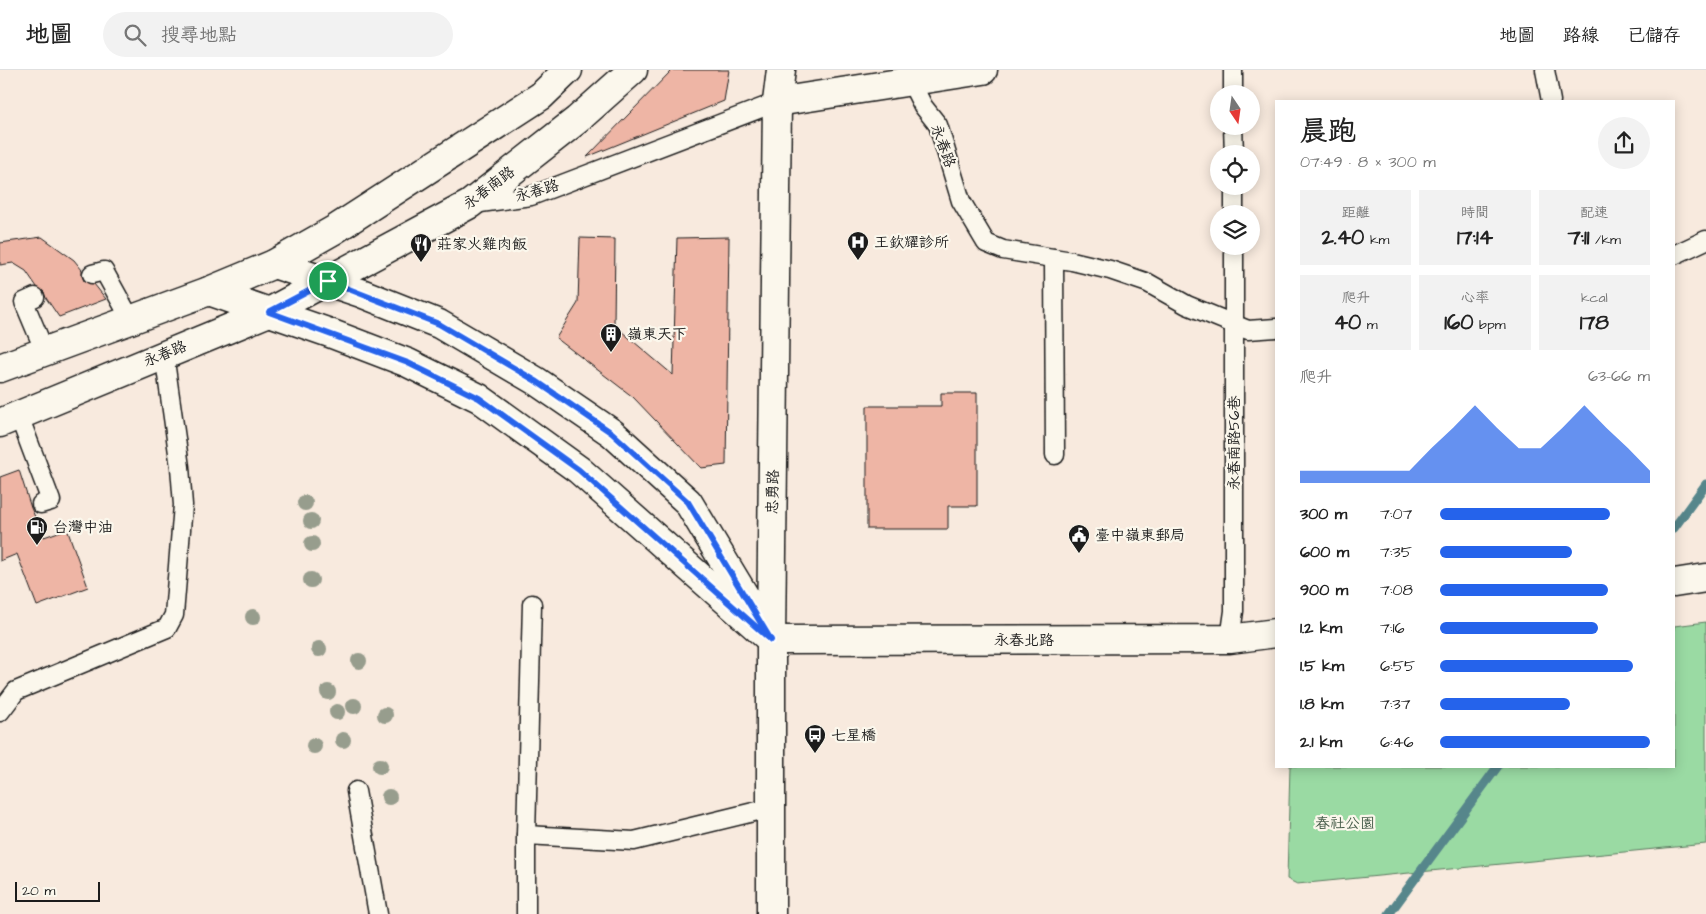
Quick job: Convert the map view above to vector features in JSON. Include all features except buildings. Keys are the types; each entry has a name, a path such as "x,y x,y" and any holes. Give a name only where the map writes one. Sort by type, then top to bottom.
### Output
{"street":[{"path":"0,368 209,291 274,264 334,230 541,96 568,70"},
{"name":"永春南路","path":"328,281 470,204 577,120 633,70"},
{"name":"忠勇路","path":"771,914 771,640 777,102 781,70"},
{"path":"910,80 983,70"},
{"name":"永春路","path":"777,102 910,80"},
{"path":"274,264 328,281 439,324 536,381 612,433 688,502 771,640"},
{"name":"永春路","path":"9,419 269,312 328,281"},
{"path":"209,291 408,363 479,398 579,470 771,640"},
{"path":"1675,583 1706,578"},
{"name":"永春北路","path":"771,640 1230,639 1275,633"}],"lane":[{"path":"1233,70 1233,85"},
{"path":"1545,70 1551,100"},
{"name":"永春路","path":"910,80 923,106 938,125 961,201 986,243 1003,250 1054,258 1110,270 1148,283 1187,304 1248,330 1275,328"},
{"name":"永春路","path":"470,204 531,196 777,102"},
{"path":"1675,255 1706,240"},
{"name":"永春南路56巷","path":"1230,639 1234,611 1234,255"},
{"path":"1054,258 1055,455"},
{"path":"92,274 104,271 131,320"},
{"path":"35,297 24,302 45,352"},
{"path":"0,712 16,691 167,628 174,614 183,505 180,467 164,354"},
{"path":"9,419 51,502 41,504"},
{"path":"526,914 526,835 532,604"},
{"path":"356,791 378,914"},
{"path":"526,835 634,841 770,808"}],"green space":[{"name":"春社公園","path":"1706,622 1706,844 1297,884 1287,879 1290,768 1675,768 1675,626"}],"waterway":[{"path":"1675,527 1706,484"},
{"path":"1389,914 1497,768"}],"place":[{"name":"王欽耀診所","path":"858,261"},
{"name":"莊家火雞肉飯","path":"421,263"},
{"name":"嶺東天下","path":"611,353"},
{"name":"台灣中油","path":"37,546"},
{"name":"臺中嶺東郵局","path":"1079,554"},
{"name":"七星橋","path":"815,754"}],"route":[{"path":"328,281 439,324 536,381 612,433 688,502 771,640 579,470 479,398 408,363 269,312 328,281"}]}
